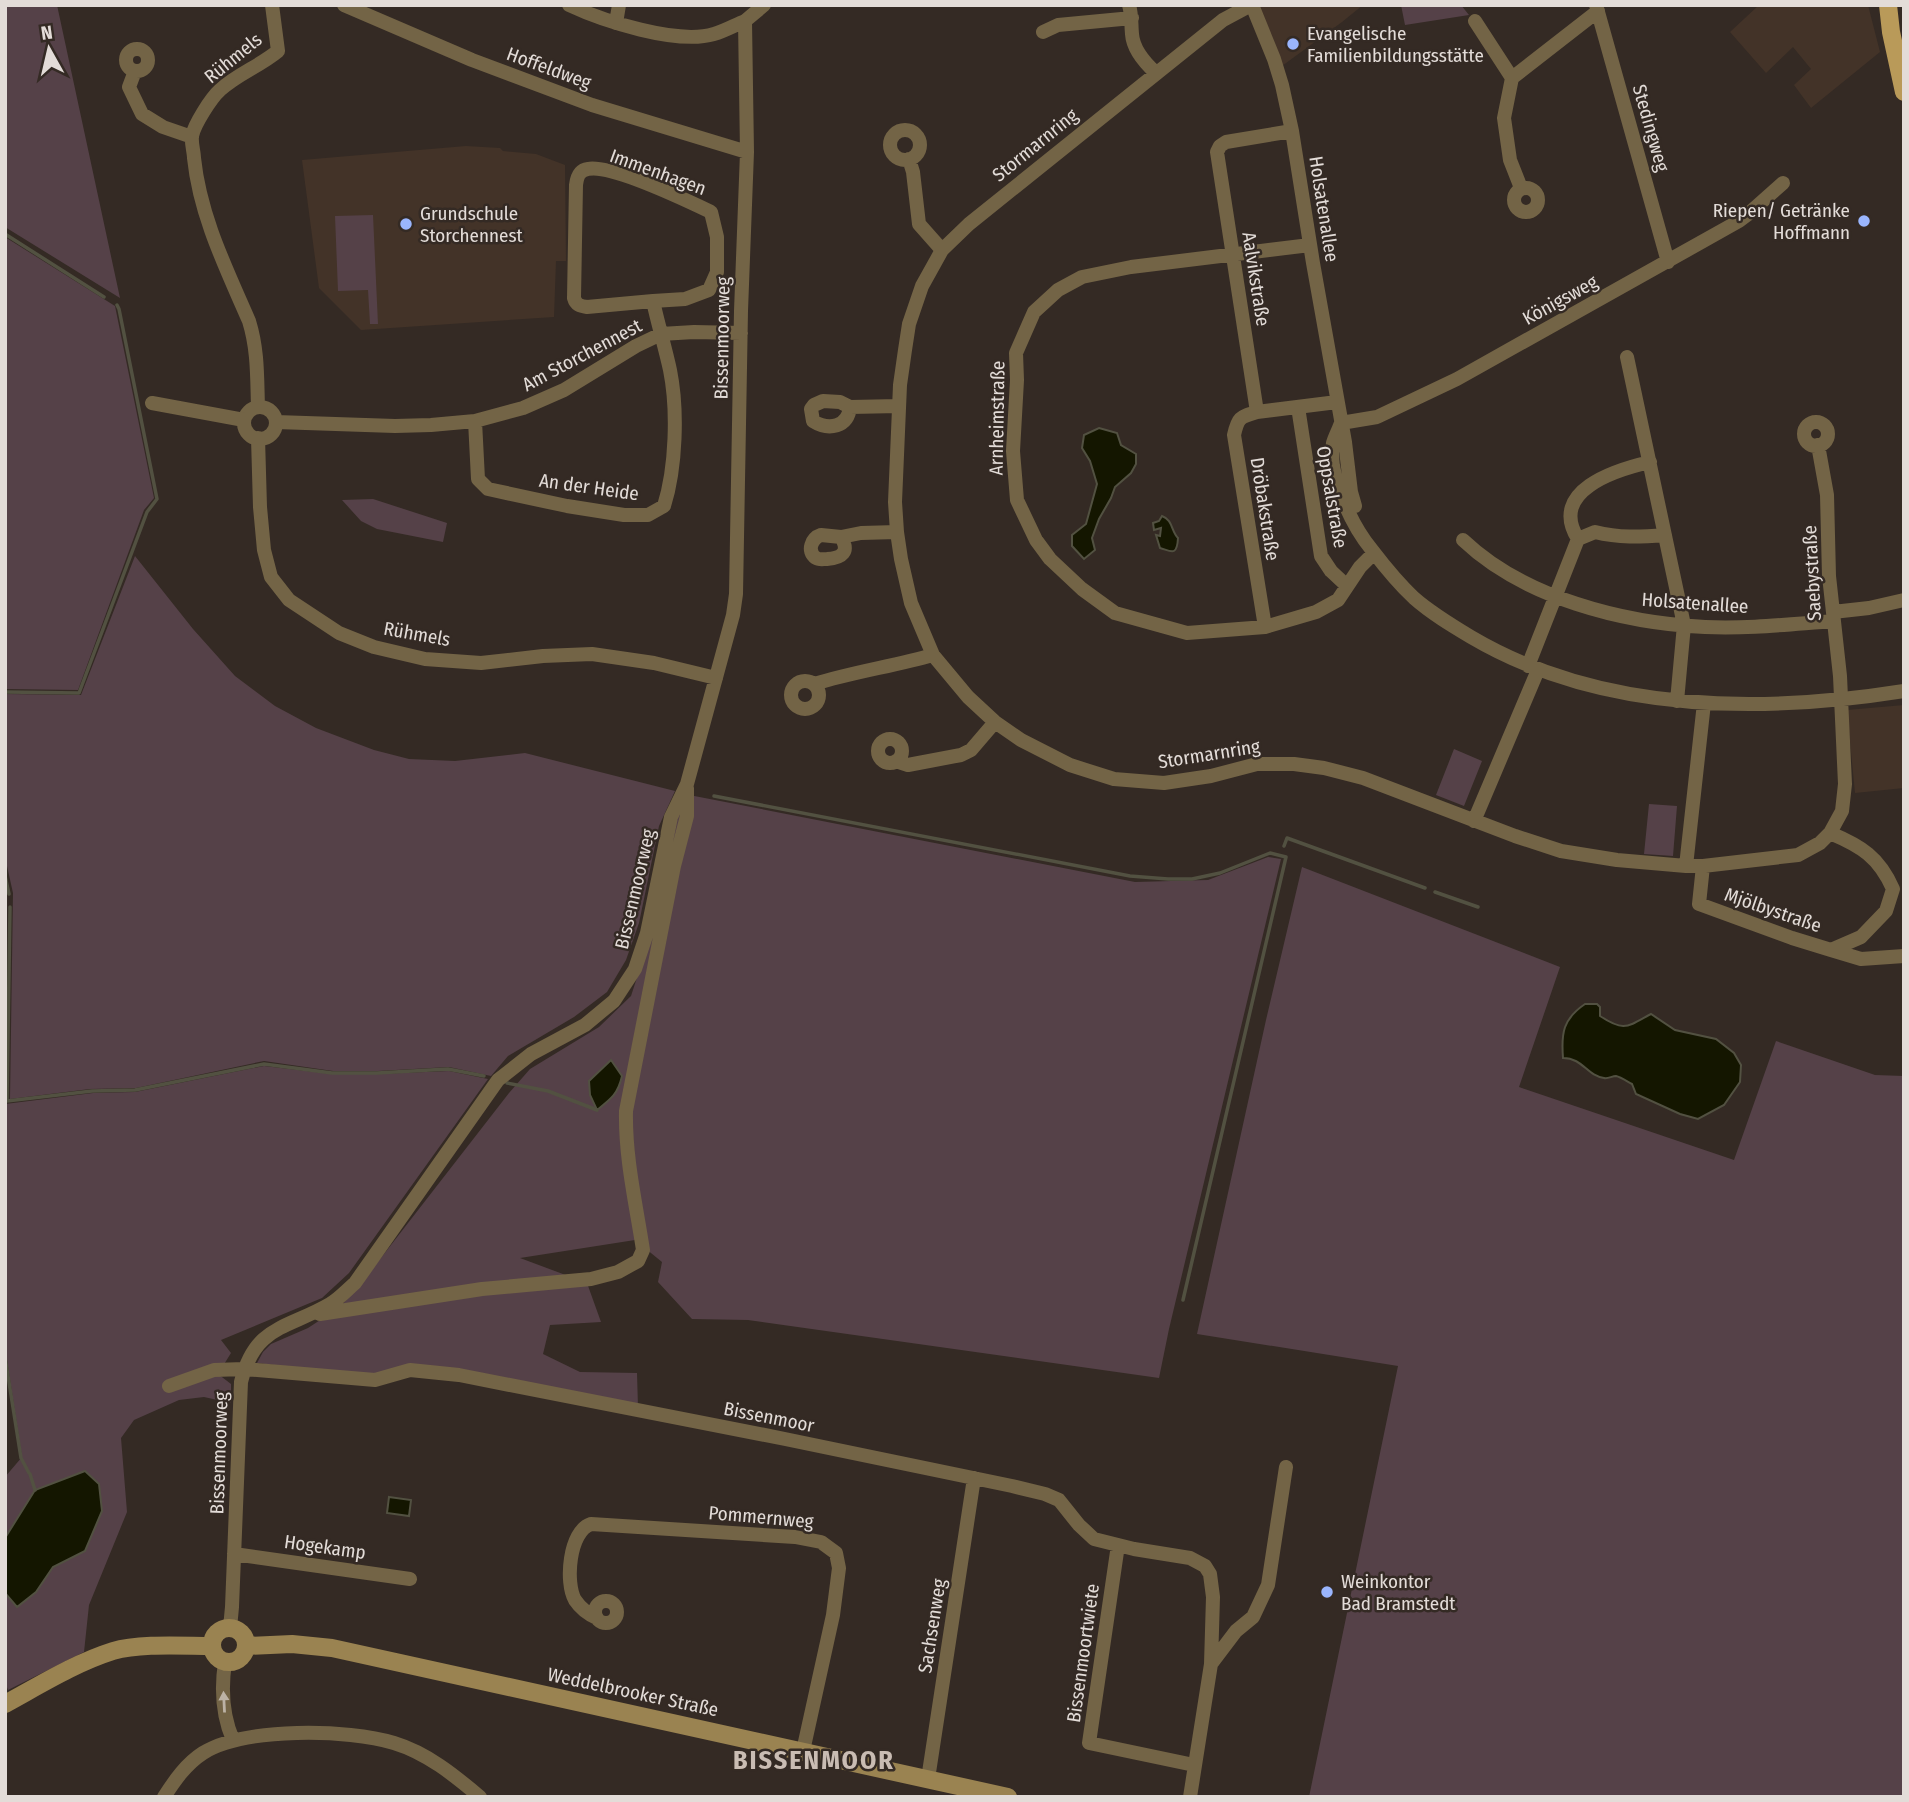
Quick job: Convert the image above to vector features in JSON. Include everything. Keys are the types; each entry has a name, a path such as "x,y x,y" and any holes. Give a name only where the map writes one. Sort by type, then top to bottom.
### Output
{"main road":[{"path":"1888,5 1904,92"}],"street":[{"name":"Rühmels","path":"192,136 206,108 219,91 236,78 265,63 278,51 272,5"},
{"name":"Hoffeldweg","path":"344,5 472,60 567,96 747,152"},
{"path":"569,5 617,23 676,37 713,35 745,21 764,5"},
{"path":"617,23 619,5"},
{"name":"Stormarnring","path":"1251,5 1223,20 969,224 942,250 922,286 909,324 900,385 895,502 897,532 911,603 933,655 968,698 1021,740 1070,765 1114,779 1164,783 1211,776 1257,764 1294,764 1324,768 1363,778 1474,821 1562,851 1618,860 1686,866 1798,855 1820,843 1830,833"},
{"name":"Holsatenallee","path":"1251,5 1274,59 1292,131 1351,492 1363,540 1394,578 1433,613 1483,644 1533,668 1590,687 1677,701 1766,704 1904,691"},
{"path":"1521,188 1510,160 1504,118 1512,78 1597,8"},
{"name":"Stedingweg","path":"1597,8 1668,262"},
{"path":"1043,32 1059,26 1131,12 1132,38 1142,60 1156,74"},
{"name":"Bissenmoorweg","path":"230,1628 241,1382 254,1349 268,1335 332,1304 355,1283 498,1080 531,1054 585,1025 614,1001 635,970 647,933 671,817 687,784 733,615 736,594 747,152 745,21"},
{"path":"1475,21 1512,78"},
{"path":"135,71 129,87 142,114 163,127 192,136 196,175 208,223 254,337 257,350 258,407"},
{"name":"Aalvikstraße","path":"1258,412 1217,152 1226,142 1292,131"},
{"path":"909,159 919,225 942,250"},
{"name":"Immenhagen","path":"591,168 618,174 671,193 711,212 717,237 717,272 709,290 685,299 653,301 587,307 576,303 576,185 578,176 584,170 591,168"},
{"name":"Königsweg","path":"1341,423 1377,417 1457,379 1748,215 1783,183"},
{"name":"Arnheimstraße","path":"1310,245 1131,267 1082,277 1058,290 1034,312 1016,353 1013,451 1017,500 1036,540 1050,559 1082,589 1115,612 1187,633 1265,627 1316,612 1338,600 1360,567 1374,553"},
{"path":"653,301 661,334"},
{"name":"Am Storchennest","path":"276,422 395,426 475,421 523,408 565,390 636,346 661,334 741,333"},
{"name":"An der Heide","path":"475,421 478,479 488,489 624,516 648,514 664,506 670,486 674,398 661,334"},
{"path":"1627,357 1684,625 1677,701"},
{"path":"1258,412 1337,402"},
{"path":"152,403 244,420"},
{"path":"850,407 899,406"},
{"path":"258,407 272,412 276,422 272,433 258,438 247,432 244,420 249,411 258,407"},
{"name":"Oppsalstraße","path":"1298,407 1321,556 1331,571 1347,586"},
{"name":"Dröbakstraße","path":"1258,412 1237,421 1234,435 1265,627"},
{"name":"Rühmels","path":"258,438 260,508 264,550 271,577 289,600 339,633 374,647 425,659 481,663 592,654 652,663 716,678"},
{"name":"Saebystraße","path":"1818,446 1827,495 1829,576 1841,698"},
{"path":"1578,539 1570,524 1572,507 1579,494 1595,481 1626,468 1650,462"},
{"path":"841,537 861,533 897,532"},
{"path":"1474,821 1498,763 1578,539 1595,532 1630,538 1665,535"},
{"name":"Holsatenallee","path":"1463,540 1515,577 1556,596 1616,615 1684,625 1747,627 1833,616 1904,600"},
{"path":"814,684 933,655"},
{"path":"1830,833 1842,811 1845,784 1841,698"},
{"path":"1686,866 1704,702"},
{"path":"896,761 908,765 961,755 971,750 995,722"},
{"path":"302,1317 482,1289 591,1279 618,1272 638,1261 643,1250 625,1132 626,1111 674,866 687,816 687,784"},
{"name":"Mjölbystraße","path":"1830,833 1864,850 1880,863 1898,891 1886,911 1861,937 1831,950"},
{"name":"Mjölbystraße","path":"1703,866 1699,904 1861,959 1904,956"},
{"name":"Bissenmoor","path":"169,1386 214,1370 244,1369 375,1380 410,1370 458,1376 798,1441 1045,1494 1059,1500 1094,1539 1190,1558 1205,1566 1210,1574 1213,1597 1211,1664 1190,1797"},
{"name":"Bissenmoor","path":"1211,1664 1236,1631 1253,1617 1268,1585 1286,1467"},
{"name":"Sachsenweg","path":"928,1779 974,1478"},
{"name":"Pommernweg","path":"597,1618 586,1612 575,1600 569,1586 573,1543 585,1526 591,1524 795,1537 821,1542 836,1553 839,1568 833,1615 803,1751"},
{"name":"Bissenmoortwiete","path":"1118,1545 1089,1744 1194,1765"},
{"name":"Hogekamp","path":"234,1554 410,1579"},
{"path":"1211,1625 1236,1631"},
{"path":"230,1628 244,1636 247,1646 240,1659 230,1663 215,1656 212,1646 219,1631 230,1628"},
{"name":"Weddelbrooker Straße","path":"247,1646 292,1644 332,1648 1008,1797"},
{"path":"5,1704 62,1673 115,1651 155,1646 212,1646"},
{"path":"225,1662 225,1716 233,1740"},
{"path":"164,1797 182,1770 203,1753 233,1740 302,1733 349,1734 394,1743 435,1761 480,1797"}],"shaded area":[{"path":"5,5 57,5 120,298 5,227"},
{"name":"Evangelische Familienbildungsstätte","path":"1258,5 1363,5 1282,66"},
{"path":"1401,5 1461,5 1469,15 1405,25"},
{"path":"1759,5 1868,5 1880,52 1811,108 1794,85 1811,69 1793,47 1766,73 1730,32"},
{"name":"Grundschule Storchennest","path":"466,146 536,154 565,165 566,261 556,261 554,317 361,330 319,288 302,160"},
{"path":"373,215 378,324 370,324 368,290 338,291 335,216"},
{"path":"5,237 115,306 154,498 144,510 78,690 5,689"},
{"path":"1099,428 1117,433 1121,445 1136,454 1136,464 1131,473 1115,487 1092,538 1095,550 1084,559 1072,546 1072,535 1086,524 1097,484 1090,461 1082,448 1084,435"},
{"path":"373,499 447,523 443,542 377,529 361,521 342,500"},
{"path":"1162,516 1168,520 1178,538 1173,551 1160,548 1156,535 1160,536 1161,528 1154,530 1153,523 1159,521"},
{"path":"135,556 193,629 235,676 275,706 316,728 374,750 409,759 455,761 525,753 675,791 659,826 639,923 626,960 607,992 574,1017 508,1056 491,1076 449,1067 333,1071 264,1061 136,1088 90,1089 10,1099 13,893 5,857 5,694 81,695"},
{"path":"1904,705 1904,788 1855,793 1847,710"},
{"path":"1454,749 1482,761 1464,806 1436,795"},
{"path":"684,794 1135,882 1208,880 1268,857 1281,859 1159,1378 748,1320 692,1319 658,1282 662,1262 635,1240 520,1258 587,1283 601,1322 550,1325 543,1354 580,1372 637,1373 638,1407 457,1372 376,1377 257,1363 271,1344 308,1328 340,1307 530,1069 599,1027 631,996 658,913 673,821"},
{"path":"1649,804 1677,806 1673,856 1644,854"},
{"path":"1302,867 1560,967 1519,1087 1734,1160 1776,1041 1875,1075 1904,1076 1904,1797 1309,1797 1398,1366 1197,1334"},
{"path":"5,885 7,894 5,1101"},
{"path":"1585,1004 1597,1004 1600,1007 1600,1016 1620,1026 1631,1025 1651,1014 1675,1030 1716,1039 1734,1053 1741,1065 1740,1082 1724,1105 1698,1119 1636,1094 1632,1084 1620,1077 1598,1077 1575,1061 1563,1058 1565,1027 1572,1015"},
{"path":"611,1060 622,1076 613,1096 597,1110 590,1095 589,1081"},
{"path":"264,1066 332,1074 449,1071 488,1079 349,1273 322,1298 221,1340 231,1353 218,1374 231,1384 231,1403 204,1397 179,1400 134,1420 121,1438 127,1512 89,1605 84,1652 8,1690 5,1682 5,1593 17,1607 36,1592 53,1567 85,1551 85,1471 35,1490 5,1538 5,1477 22,1457 5,1347 5,1104 93,1093 135,1092"},
{"path":"85,1471 99,1484 102,1511 85,1551 53,1567 36,1592 17,1607 5,1593 5,1538 35,1490"},
{"path":"389,1497 411,1500 409,1516 387,1513"}],"waterway":[{"path":"5,234 104,297"},
{"path":"5,692 79,693 147,512 157,499 117,305"},
{"path":"714,796 1130,876 1192,879 1220,873 1270,853 1286,857 1183,1300"},
{"path":"1284,846 1287,838 1425,888"},
{"path":"5,876 9,894"},
{"path":"1435,892 1478,907"},
{"path":"10,907 7,1101 92,1091 135,1090 264,1064 332,1073 448,1069 484,1076"},
{"path":"507,1083 548,1091 597,1110"},
{"path":"5,1357 21,1458 29,1473"},
{"path":"30,1474 35,1490"}],"place":[{"name":"Evangelische Familienbildungsstätte","path":"1293,44"},
{"name":"Riepen/ Getränke Hoffmann","path":"1864,221"},
{"name":"Grundschule Storchennest","path":"406,224"},
{"name":"Weinkontor Bad Bramstedt","path":"1327,1592"}],"district":[{"name":"BISSENMOOR","path":"814,1760"}]}
